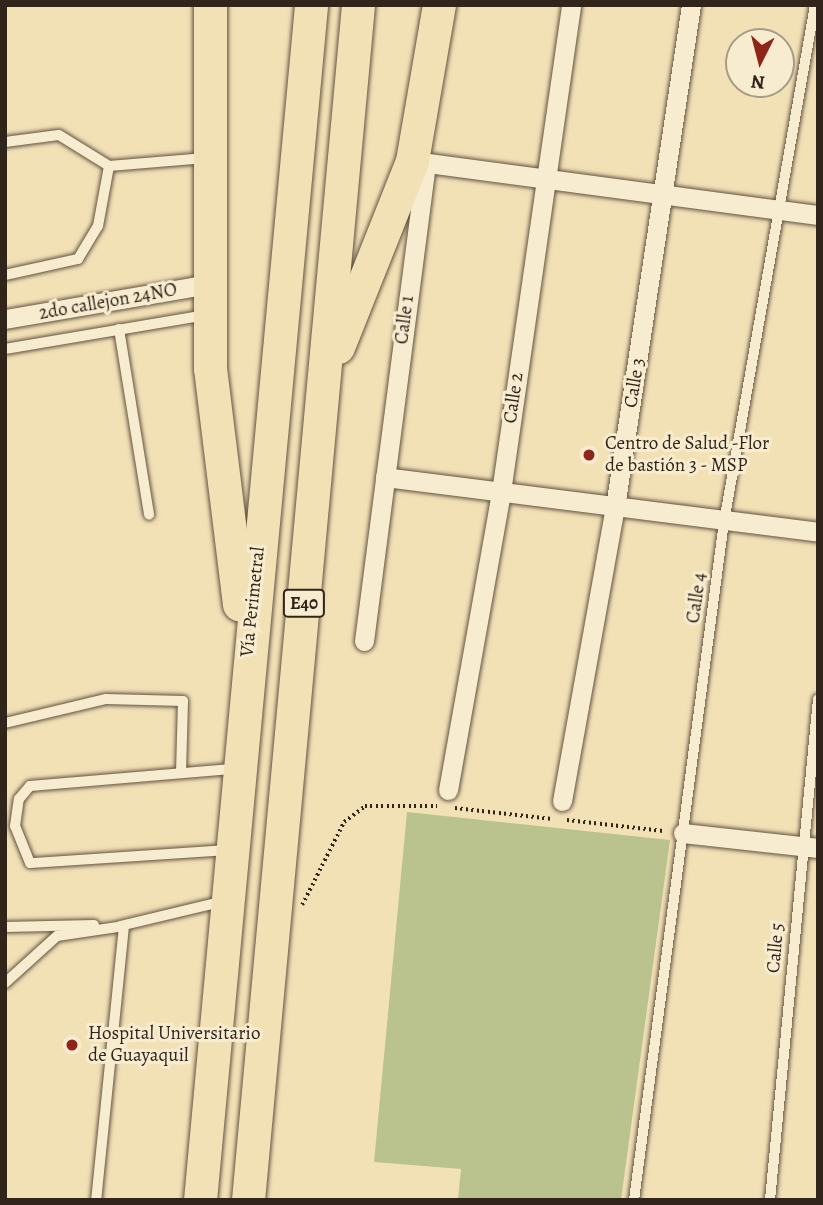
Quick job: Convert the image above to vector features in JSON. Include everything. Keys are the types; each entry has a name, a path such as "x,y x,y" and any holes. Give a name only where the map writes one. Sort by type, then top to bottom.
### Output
{"highway":[{"path":"210,5 210,368 247,666"},
{"name":"Vía Perimetral","path":"200,1200 247,666 311,5"},
{"name":"E40","path":"248,1200 358,5"},
{"path":"323,389 419,162 439,5"}],"street":[{"name":"Calle 2","path":"448,790 501,492 571,5"},
{"name":"Calle 3","path":"562,801 615,507 665,194 691,5"},
{"path":"419,162 818,215"},
{"name":"Calle 1","path":"364,641 385,477 419,162"},
{"name":"2do callejon 24NO","path":"5,319 210,299"},
{"path":"385,477 818,533"},
{"path":"683,833 811,847"}],"lane":[{"name":"Calle 4","path":"634,1200 724,522 782,211 815,5"},
{"path":"5,142 59,135 109,166 210,157"},
{"path":"5,275 78,259 98,226 109,166"},
{"path":"5,349 119,329 210,299"},
{"path":"119,329 149,516"},
{"path":"5,723 106,699 183,701 181,771"},
{"name":"Calle 5","path":"770,1200 811,847 818,699"},
{"path":"232,849 30,863 16,839 19,799 30,786 181,771 238,769"},
{"path":"5,983 57,936 124,926 228,900"},
{"path":"5,927 124,926"},
{"path":"96,1200 124,926"}],"path":[{"path":"295,918 344,822 365,806 417,804 683,833"}],"green space":[{"path":"407,812 670,840 621,1200 458,1200 461,1169 374,1162"}],"place":[{"name":"Centro de Salud -Flor de bastión 3 - MSP","path":"589,455"},
{"name":"Hospital Universitario de Guayaquil","path":"72,1045"}]}
